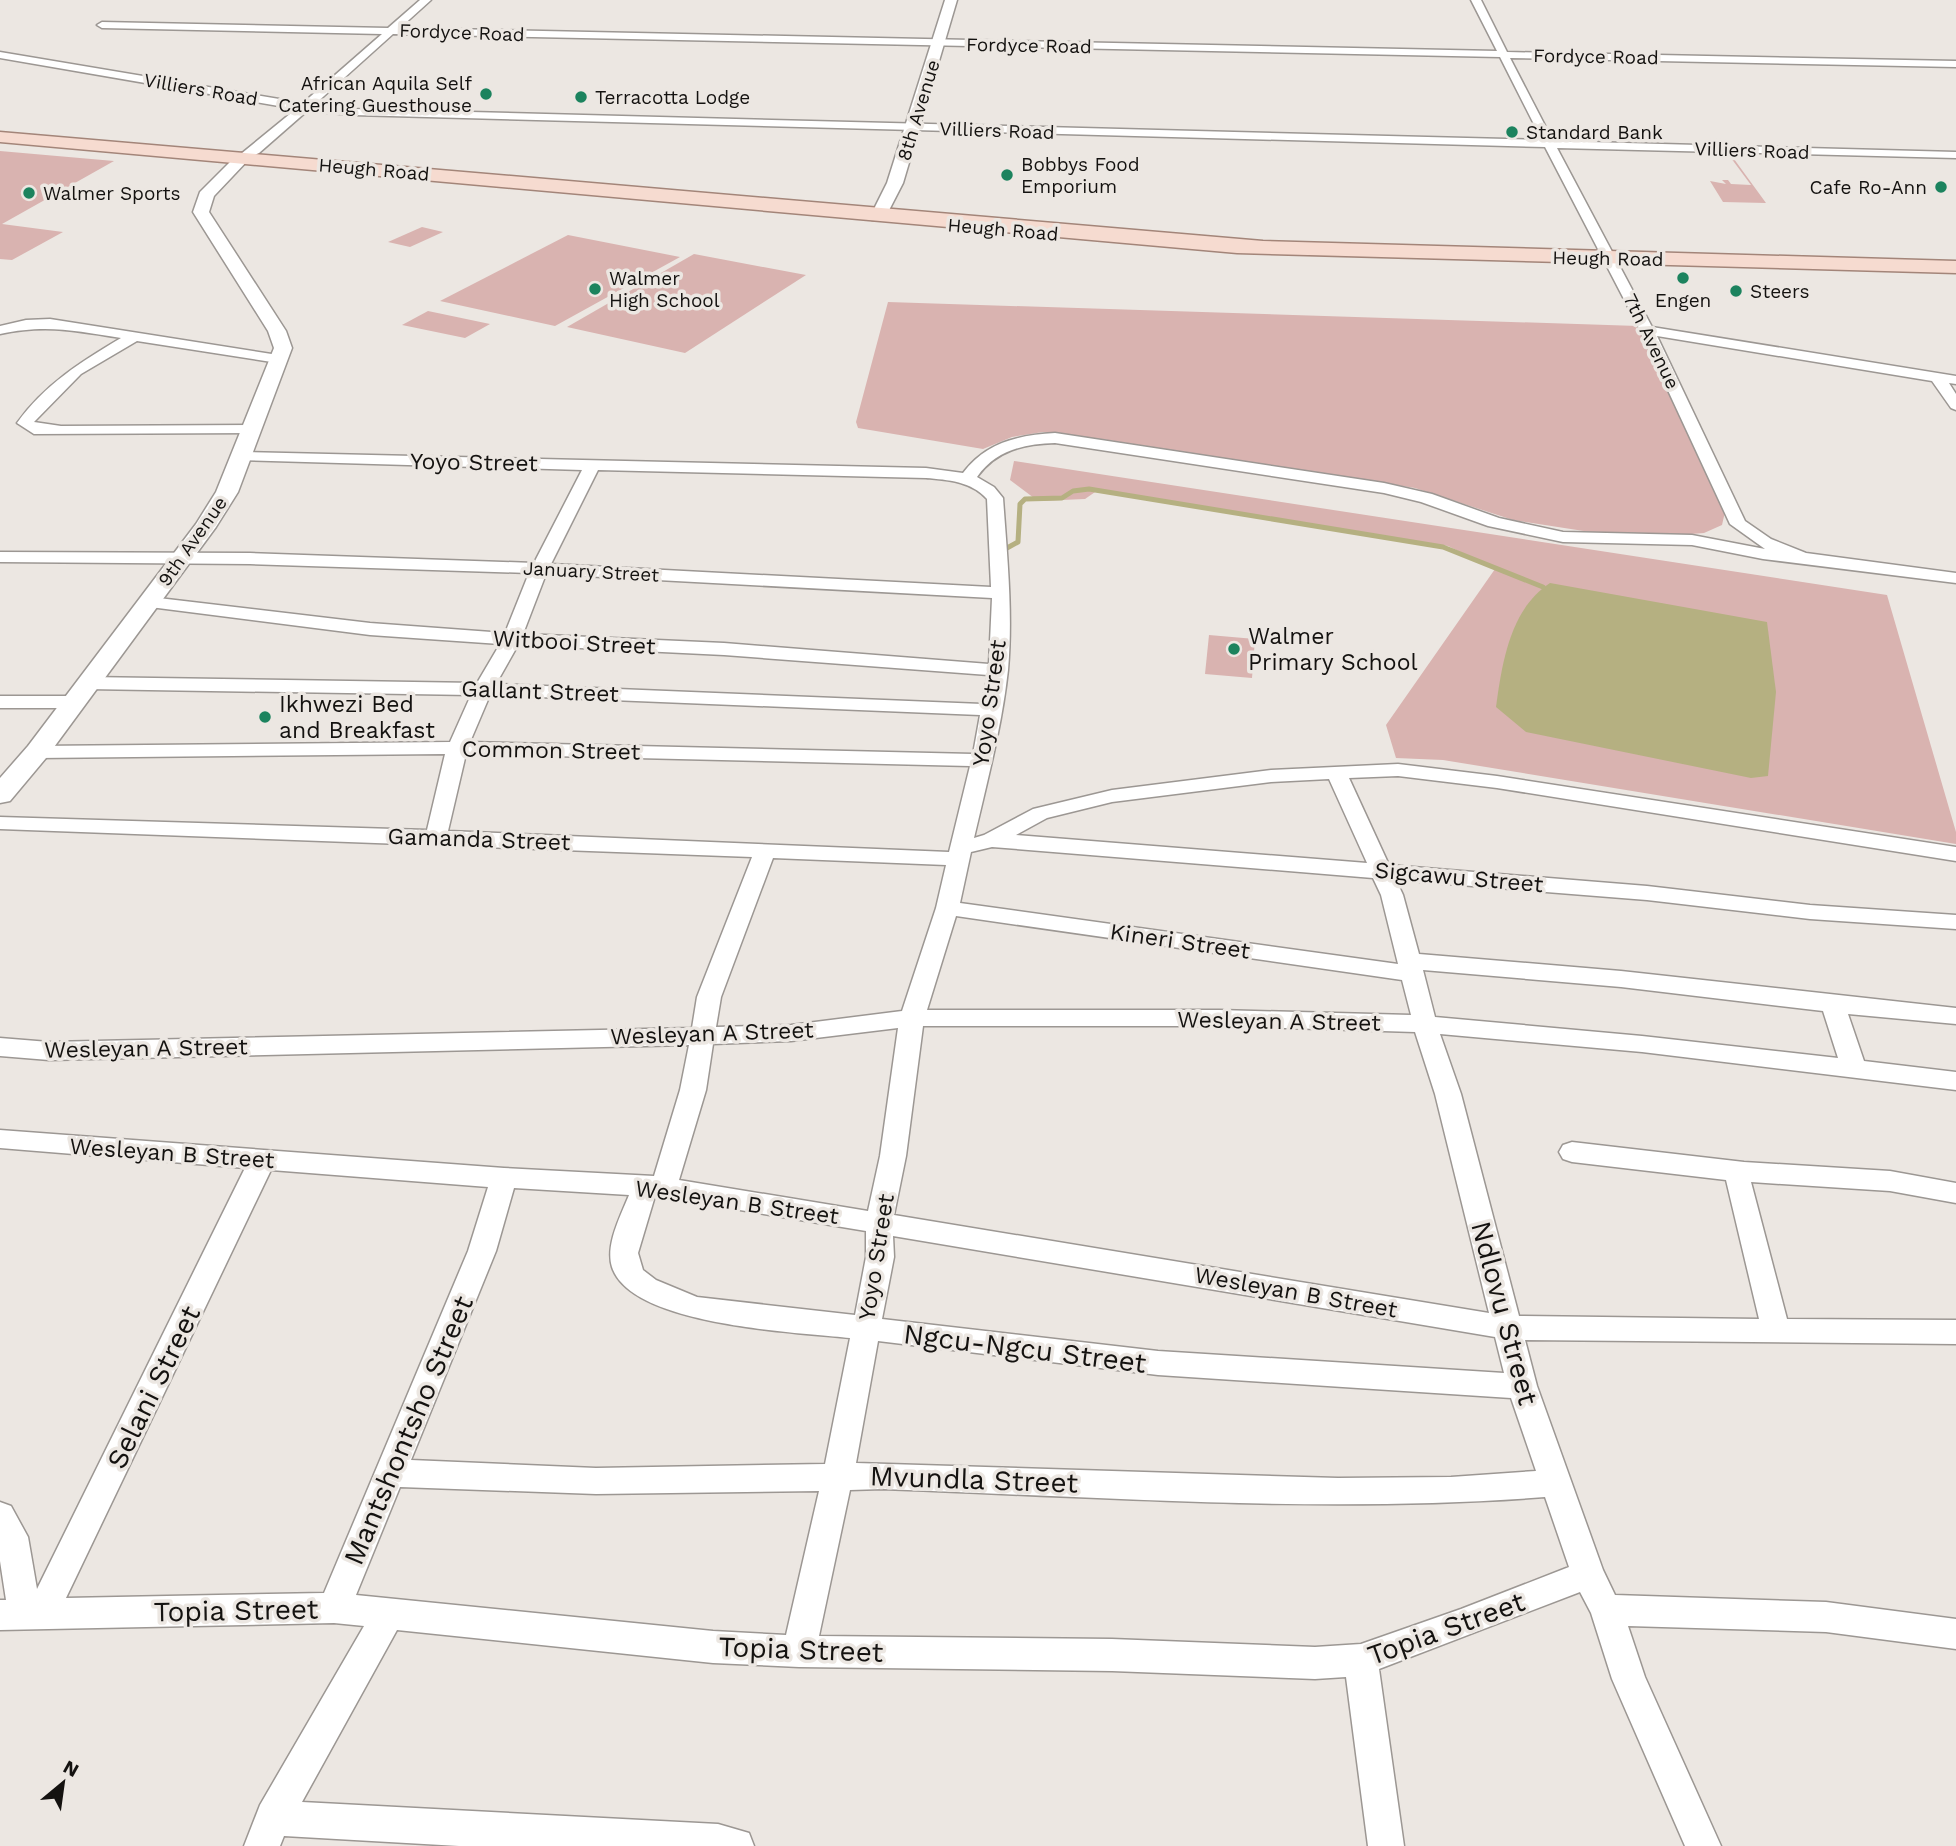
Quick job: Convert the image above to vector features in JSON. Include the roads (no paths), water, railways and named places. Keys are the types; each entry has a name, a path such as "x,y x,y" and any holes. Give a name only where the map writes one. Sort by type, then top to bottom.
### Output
{"main road":[{"name":"Heugh Road","path":"0,137 748,202 1148,242 1611,259 1956,267"}],"street":[{"name":"9th Avenue","path":"0,795 37,752 150,602 227,492 283,348 277,331 207,225 218,194 248,160 426,0"},
{"name":"8th Avenue","path":"880,215 890,198 951,0"},
{"name":"7th Avenue","path":"1476,0 1647,330 1738,524"},
{"name":"Fordyce Road","path":"102,25 1956,64"},
{"name":"Villiers Road","path":"0,55 305,107 353,112 1956,155"},
{"path":"0,330 26,324 50,323 278,359"},
{"path":"1647,330 1956,380"},
{"path":"134,337 76,372 32,413 25,423 34,429 61,431 251,430"},
{"path":"1937,377 1956,405"},
{"path":"967,479 974,468 1003,445 1027,438 1055,438 1384,488 1426,498 1494,522 1563,537 1623,541 1692,540 1763,554 1956,578"},
{"name":"Yoyo Street","path":"241,457 926,473 967,479 983,485 995,498 1000,593 998,670 992,710 947,908 912,1018 893,1156 879,1222 880,1257 838,1475 799,1651"},
{"path":"436,837 457,748 483,689 512,639 540,568 593,464"},
{"path":"1692,540 1738,524 1765,543 1803,558"},
{"name":"January Street","path":"0,557 181,556 540,568 1000,593"},
{"name":"Witbooi Street","path":"150,602 370,629 724,649 998,670"},
{"name":"Gallant Street","path":"87,683 483,689 992,710"},
{"path":"0,702 73,702"},
{"name":"Common Street","path":"37,752 457,748 982,760"},
{"path":"992,840 1040,813 1112,796 1270,776 1398,770 1497,782 1956,853"},
{"name":"Ndlovu Street","path":"1335,771 1392,895 1424,1024 1448,1094 1522,1386 1588,1574 1606,1610 1629,1679 1703,1846"},
{"name":"Gamanda Street","path":"0,823 765,851 960,853"},
{"name":"Sigcawu Street","path":"960,853 992,840 1647,893 1810,912 1956,922"},
{"name":"Ngcu-Ngcu Street","path":"765,851 712,986 700,1036 693,1090 654,1188 623,1251 628,1272 644,1288 695,1308 1158,1363 1522,1386"},
{"name":"Kineri Street","path":"947,908 1411,968 1621,979 1956,1016"},
{"path":"1833,1004 1854,1070"},
{"name":"Wesleyan A Street","path":"0,1047 49,1051 700,1036 791,1033 912,1018 1219,1018 1424,1024 1642,1044 1956,1081"},
{"name":"Wesleyan B Street","path":"0,1139 654,1188 879,1222 1508,1328 1956,1332"},
{"path":"1573,1152 1744,1172 1890,1181 1956,1193"},
{"name":"Selani Street","path":"23,1615 262,1160"},
{"path":"1744,1172 1738,1182 1776,1331"},
{"path":"482,1251 504,1178"},
{"name":"Mantshontsho Street","path":"334,1608 482,1251"},
{"name":"Mvundla Street","path":"392,1473 596,1481 838,1475 1338,1492 1451,1491 1556,1483"},
{"path":"0,1516 12,1537 23,1615"},
{"name":"Topia Street","path":"23,1615 334,1608 649,1641 799,1651 1112,1655 1315,1663 1361,1660 1450,1629 1588,1574"},
{"path":"1606,1610 1801,1614 1910,1625 1956,1634"},
{"path":"389,1613 267,1832 718,1842 737,1846"},
{"path":"1361,1660 1386,1846"}],"waterway":[{"path":"1007,548 1018,542 1020,504 1025,499 1062,498 1073,491 1089,489 1443,547 1543,587"}],"place":[{"name":"African Aquila Self Catering Guesthouse","path":"486,94"},
{"name":"Terracotta Lodge","path":"581,97"},
{"name":"Standard Bank","path":"1512,132"},
{"name":"Bobbys Food Emporium","path":"1007,175"},
{"name":"Cafe Ro-Ann","path":"1941,187"},
{"name":"Walmer Sports","path":"29,193"},
{"name":"Engen","path":"1683,278"},
{"name":"Walmer High School","path":"595,289"},
{"name":"Steers","path":"1736,291"},
{"name":"Walmer Primary School","path":"1234,649"},
{"name":"Ikhwezi Bed and Breakfast","path":"265,717"}]}
